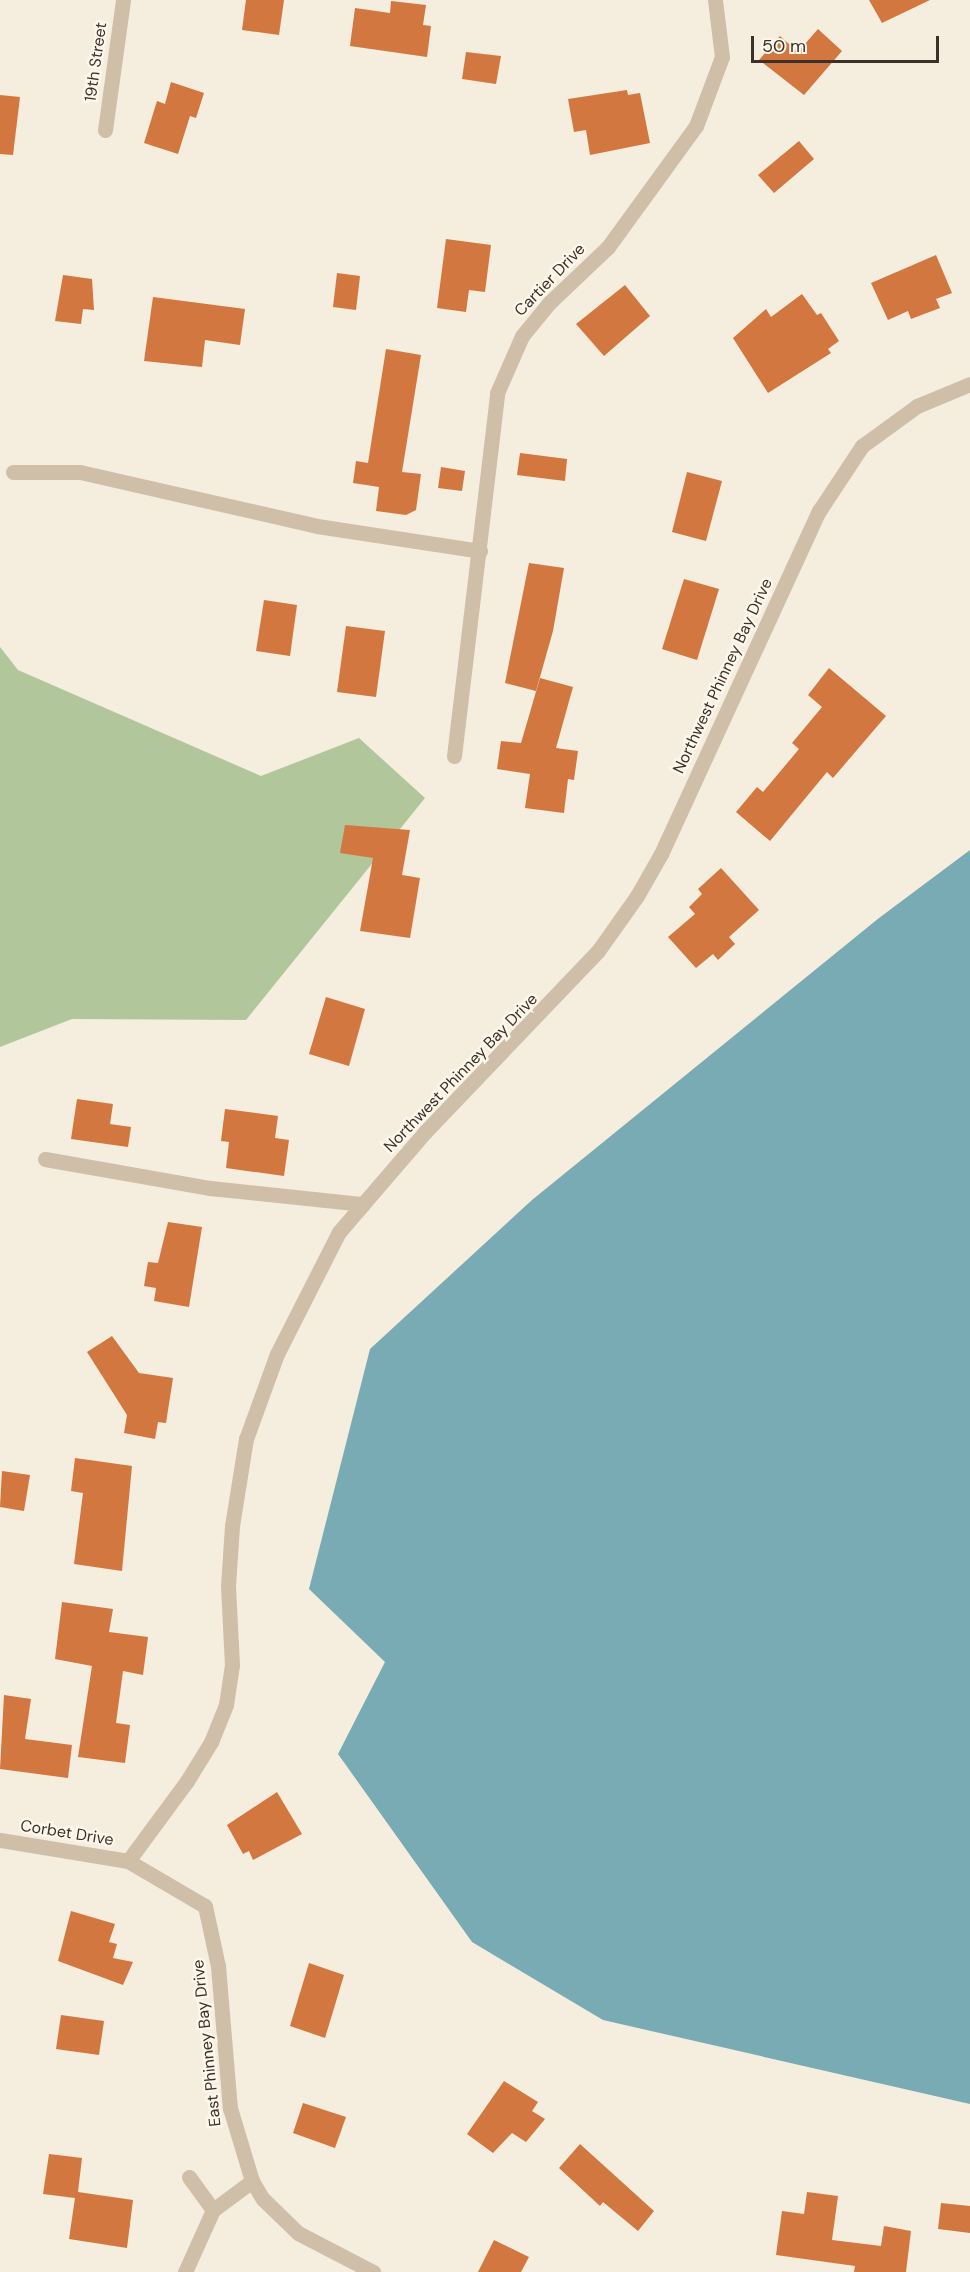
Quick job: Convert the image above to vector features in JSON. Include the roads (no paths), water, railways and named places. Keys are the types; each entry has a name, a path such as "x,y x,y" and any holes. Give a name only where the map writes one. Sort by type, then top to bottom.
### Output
{"street":[{"name":"19th Street","path":"105,130 123,0"},
{"name":"Cartier Drive","path":"454,756 497,393 522,336 549,303 608,247 696,126 722,57 715,0"},
{"name":"Northwest Phinney Bay Drive","path":"128,1861 187,1781 211,1742 226,1705 232,1665 228,1586 232,1526 246,1439 278,1354 339,1232 425,1132 591,959 637,896 661,854 819,511 862,446 917,406 970,384"},
{"path":"13,472 80,472 317,526 480,551"},
{"path":"45,1159 210,1188 363,1204"},
{"name":"Corbet Drive","path":"0,1840 128,1861"},
{"name":"East Phinney Bay Drive","path":"128,1861 205,1906 218,1966 230,2108 252,2181 263,2199 298,2233 373,2272"},
{"path":"189,2177 213,2210"},
{"path":"185,2272 213,2210 252,2181"}],"water":[{"path":"970,850 970,2104 603,2020 472,1942 338,1754 385,1662 309,1589 370,1349 532,1200 879,918"}]}
